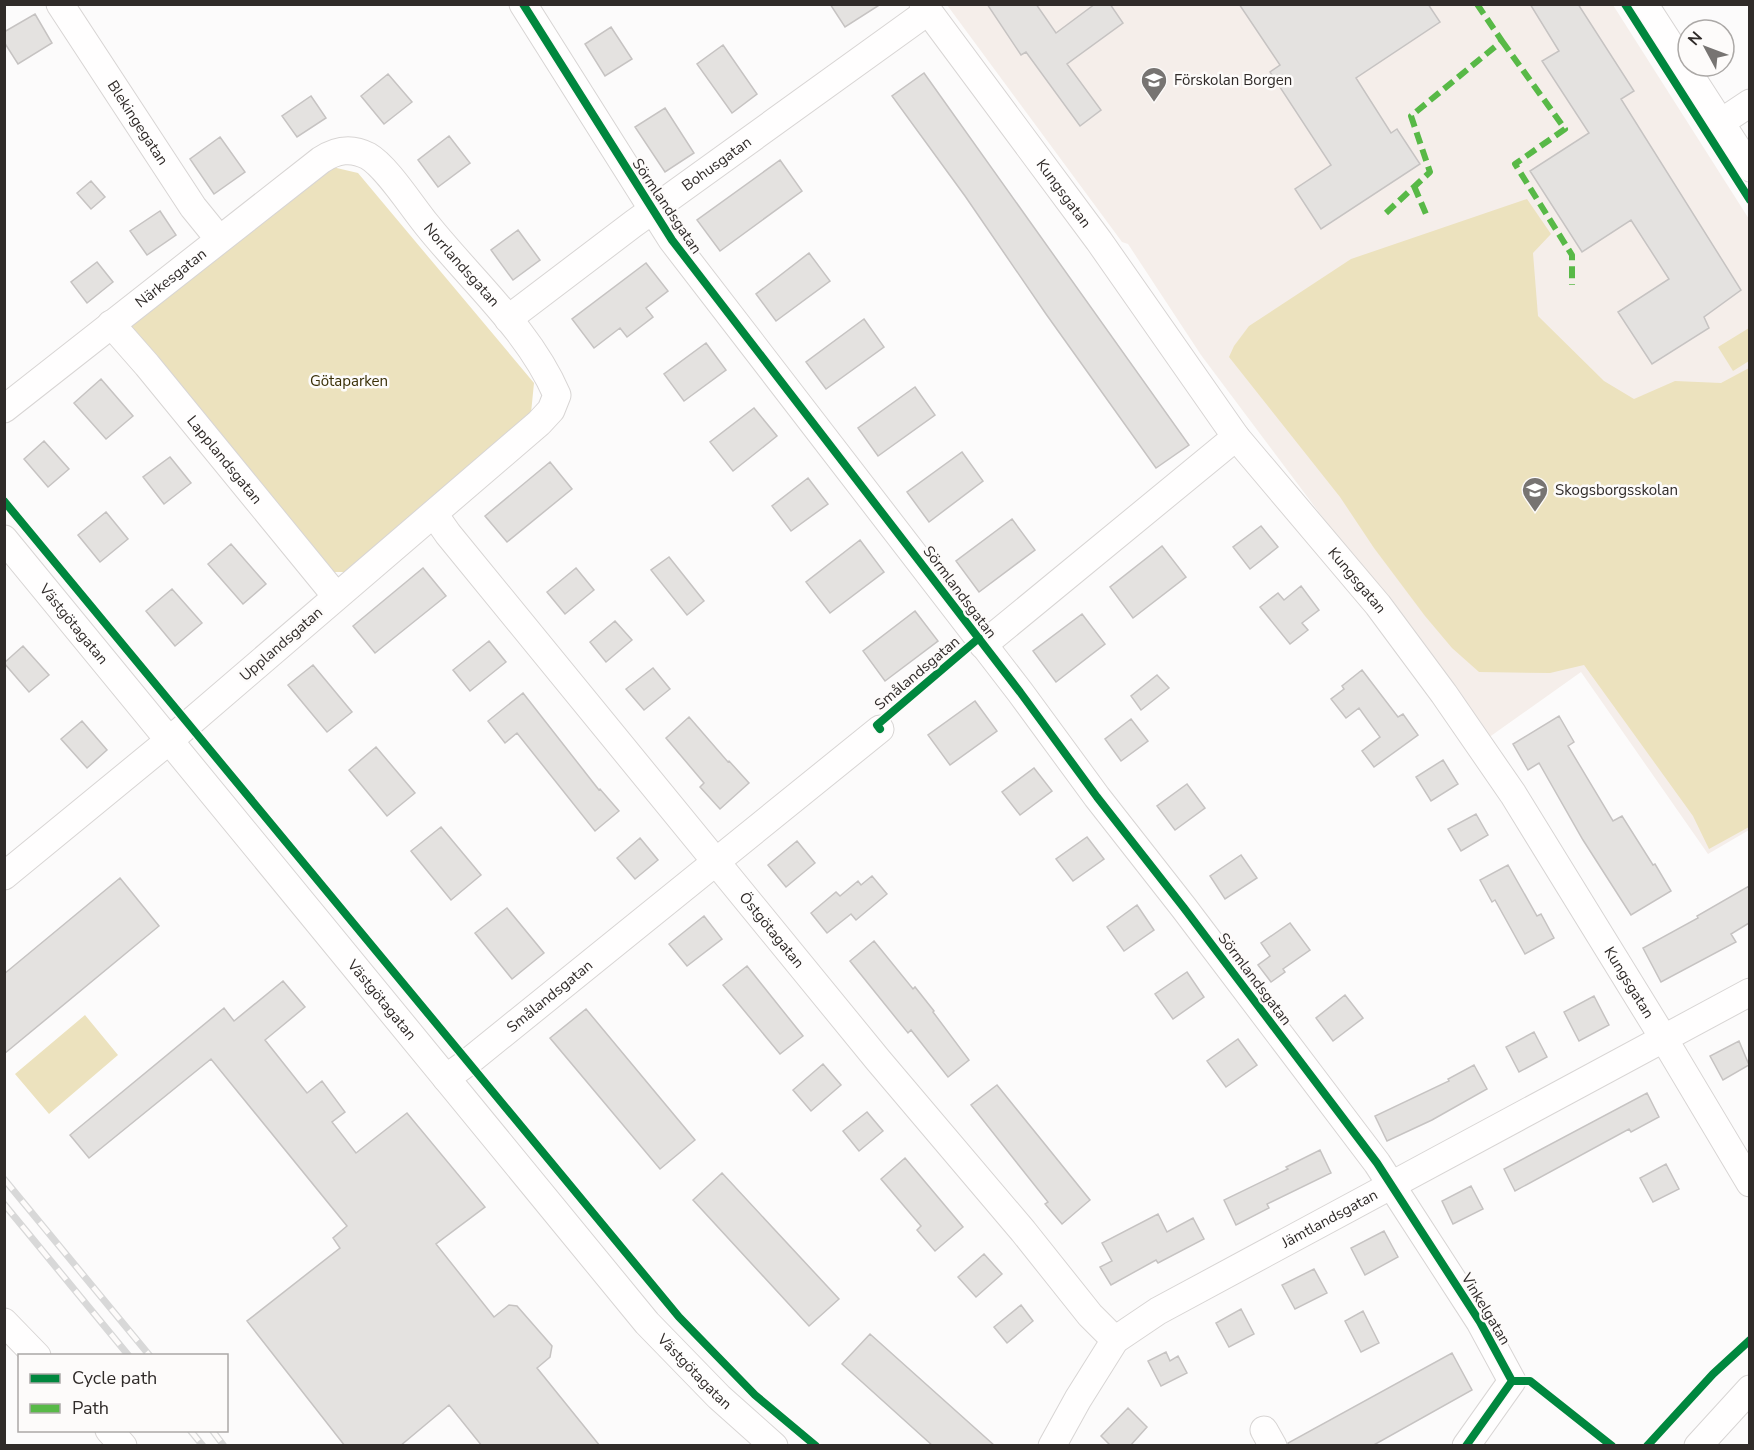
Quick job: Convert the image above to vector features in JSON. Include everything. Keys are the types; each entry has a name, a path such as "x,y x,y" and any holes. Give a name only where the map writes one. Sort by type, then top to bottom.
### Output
{"street":[{"name":"Blekingegatan","path":"60,4 193,207 219,239"},
{"name":"Sörmlandsgatan","path":"523,4 672,240 1393,1185"},
{"path":"1644,4 1749,168"},
{"name":"Bohusgatan","path":"508,319 925,8"},
{"name":"Kungsgatan","path":"925,8 1099,241 1236,437 1378,605 1444,694 1513,795 1664,1039 1749,1183"},
{"path":"1720,123 1749,103"},
{"name":"Norrlandsgatan","path":"339,151 352,150 369,156 383,169 508,319 537,356 550,378 557,395 552,407"},
{"name":"Närkesgatan","path":"4,409 321,159 339,151"},
{"name":"Lapplandsgatan","path":"111,324 336,596"},
{"name":"Upplandsgatan","path":"4,876 171,740 540,423 552,407"},
{"name":"Smålandsgatan","path":"983,645 1236,437"},
{"name":"Östgötagatan","path":"434,514 878,1060 1023,1231 1083,1306 1115,1340"},
{"name":"Västgötagatan","path":"4,539 647,1323 718,1397 774,1446"},
{"name":"Smålandsgatan","path":"446,1078 880,729"},
{"name":"Jämtlandsgatan","path":"1053,1446 1078,1399 1115,1340 1158,1311 1749,992"},
{"name":"Vinkelgatan","path":"1393,1185 1480,1322 1512,1381 1466,1446"},
{"path":"4,1322 35,1354"},
{"path":"1698,1446 1749,1389"},
{"path":"110,1432 123,1446"}],"shaded area":[{"name":"Skogsborgsskolan","path":"947,5 1613,5 1749,219 1749,830 1708,854 1581,672 1488,738 1201,355 1128,244 1122,242"}],"green space":[{"name":"Götaparken","path":"328,166 358,173 534,383 531,413 346,572 325,572 122,326"},
{"path":"1527,199 1551,234 1533,253 1538,316 1604,381 1634,399 1675,381 1721,383 1749,368 1749,827 1709,849 1693,816 1584,665 1550,673 1479,672 1452,648 1374,548 1340,497 1229,357 1249,326 1351,259"},
{"path":"1749,328 1749,361 1733,371 1718,347"},
{"path":"85,1015 118,1055 49,1114 15,1074"}],"building":[{"path":"830,4 881,4 845,27"},
{"path":"987,4 1036,4 1056,33 1095,4 1110,4 1123,23 1067,64 1101,110 1080,126 1026,52 1021,55"},
{"path":"1239,4 1428,4 1440,22 1356,78 1391,133 1397,129 1420,164 1321,229 1295,189 1331,165 1270,72 1280,65"},
{"path":"1530,4 1578,4 1634,91 1621,99 1741,290 1704,317 1709,328 1652,364 1618,312 1669,279 1631,220 1582,252 1530,171 1589,133 1542,61 1559,51"},
{"path":"35,14 52,43 18,64 4,42 4,32"},
{"path":"611,27 632,59 605,76 585,44"},
{"path":"723,45 757,94 732,113 697,64"},
{"path":"924,73 1189,445 1156,468 892,96"},
{"path":"388,74 412,102 384,124 361,96"},
{"path":"311,96 326,118 297,137 282,116"},
{"path":"665,108 694,153 665,172 635,127"},
{"path":"449,136 470,163 438,187 418,160"},
{"path":"220,137 245,172 214,194 190,159"},
{"path":"780,160 802,191 720,251 697,220"},
{"path":"91,181 105,197 91,209 77,193"},
{"path":"160,211 176,235 147,255 130,231"},
{"path":"518,230 540,260 513,280 491,250"},
{"path":"809,253 830,281 776,321 756,294"},
{"path":"97,262 113,282 87,303 71,282"},
{"path":"646,263 668,291 646,308 653,317 627,337 620,328 594,348 572,319"},
{"path":"864,319 884,347 826,389 806,362"},
{"path":"706,343 726,370 684,401 664,374"},
{"path":"101,379 133,416 106,439 74,403"},
{"path":"915,387 935,415 878,456 858,428"},
{"path":"754,408 777,436 733,471 710,442"},
{"path":"44,441 69,469 48,487 24,459"},
{"path":"962,452 983,481 929,522 907,492"},
{"path":"170,457 191,483 164,504 143,477"},
{"path":"550,462 572,489 507,542 485,516"},
{"path":"808,478 828,504 791,531 772,506"},
{"path":"106,512 128,539 100,562 78,535"},
{"path":"1012,519 1035,550 979,592 956,561"},
{"path":"1261,526 1278,547 1250,569 1233,547"},
{"path":"860,540 884,572 830,613 806,582"},
{"path":"231,544 266,584 243,604 208,564"},
{"path":"1162,546 1186,577 1133,618 1110,587"},
{"path":"669,557 704,601 687,615 651,570"},
{"path":"423,568 446,596 375,653 353,626"},
{"path":"576,568 594,590 565,614 547,592"},
{"path":"1301,586 1319,610 1302,623 1308,630 1290,644 1260,607 1278,593 1284,600"},
{"path":"172,589 202,623 175,646 146,611"},
{"path":"915,611 938,641 885,681 863,651"},
{"path":"1082,614 1105,644 1056,682 1033,651"},
{"path":"615,621 632,640 606,662 590,642"},
{"path":"489,641 506,662 470,691 453,670"},
{"path":"23,646 49,675 29,692 4,663"},
{"path":"313,665 352,712 327,732 288,685"},
{"path":"653,668 670,689 644,710 626,689"},
{"path":"1362,670 1398,717 1403,714 1418,735 1374,767 1362,751 1380,737 1359,708 1346,718 1331,699 1344,689 1342,686"},
{"path":"1157,675 1169,688 1141,710 1131,696"},
{"path":"523,693 599,790 619,811 595,831 517,733 505,743 488,721"},
{"path":"975,701 997,731 950,765 928,735"},
{"path":"1559,716 1574,742 1568,746 1613,821 1622,816 1671,891 1631,915 1583,840 1539,763 1528,770 1513,744"},
{"path":"689,717 749,783 720,809 700,787 704,783 666,738"},
{"path":"1131,719 1148,741 1121,761 1105,739"},
{"path":"82,721 107,750 87,768 61,739"},
{"path":"376,747 415,793 387,816 349,770"},
{"path":"1443,760 1458,784 1431,801 1416,777"},
{"path":"1034,768 1052,791 1020,815 1002,792"},
{"path":"1187,784 1205,808 1175,830 1157,806"},
{"path":"1476,814 1488,835 1461,851 1448,829"},
{"path":"441,827 481,875 451,900 411,851"},
{"path":"1087,837 1104,859 1073,881 1056,859"},
{"path":"640,838 658,860 635,879 617,858"},
{"path":"797,841 815,863 786,887 768,865"},
{"path":"1241,855 1257,878 1225,899 1210,876"},
{"path":"1508,865 1537,916 1541,914 1554,938 1525,954 1495,900 1492,902 1480,880"},
{"path":"872,876 887,894 856,920 851,914 827,933 811,913 836,892 840,896 858,881 861,885"},
{"path":"120,878 159,926 4,1054 4,974"},
{"path":"1749,886 1749,923 1731,934 1736,942 1661,982 1643,948 1698,918 1697,916"},
{"path":"1137,905 1154,930 1124,951 1107,927"},
{"path":"507,908 544,953 512,979 475,933"},
{"path":"704,916 722,939 687,966 669,944"},
{"path":"1290,923 1310,950 1283,969 1285,972 1271,982 1258,965 1270,956 1261,943"},
{"path":"874,941 913,989 915,987 969,1060 948,1077 911,1030 908,1033 850,961"},
{"path":"747,966 803,1036 780,1054 723,985"},
{"path":"1187,972 1204,997 1173,1019 1155,994"},
{"path":"283,981 305,1007 265,1040 307,1093 322,1081 345,1112 332,1122 356,1153 407,1113 485,1207 436,1244 494,1317 509,1305 517,1306 552,1346 550,1357 537,1368 600,1446 482,1446 449,1405 400,1446 345,1446 247,1321 340,1248 333,1238 347,1226 211,1059 89,1158 70,1135 224,1008 234,1021"},
{"path":"1345,995 1363,1018 1333,1041 1316,1018"},
{"path":"1594,996 1609,1025 1579,1041 1564,1012"},
{"path":"586,1009 695,1140 660,1169 550,1038"},
{"path":"1534,1032 1547,1057 1519,1072 1506,1047"},
{"path":"1238,1039 1257,1065 1226,1087 1207,1061"},
{"path":"1739,1041 1749,1065 1723,1080 1710,1056"},
{"path":"823,1064 841,1085 811,1111 793,1090"},
{"path":"1474,1065 1487,1089 1432,1120 1387,1141 1375,1116 1449,1081 1448,1079"},
{"path":"997,1085 1090,1200 1062,1224 1045,1204 1048,1202 971,1105"},
{"path":"1647,1093 1659,1117 1631,1132 1629,1129 1515,1191 1504,1169"},
{"path":"867,1112 883,1131 859,1151 843,1131"},
{"path":"1320,1150 1331,1173 1267,1204 1269,1208 1236,1225 1224,1200 1288,1169 1286,1167"},
{"path":"905,1158 963,1227 935,1251 917,1230 921,1226 881,1179"},
{"path":"1666,1164 1679,1189 1653,1202 1640,1178"},
{"path":"722,1173 839,1299 809,1326 693,1200"},
{"path":"1471,1186 1483,1209 1453,1224 1442,1201"},
{"path":"1158,1214 1167,1232 1193,1218 1204,1239 1158,1263 1156,1260 1111,1285 1100,1267 1112,1261 1102,1243"},
{"path":"1384,1231 1398,1257 1365,1275 1351,1248"},
{"path":"984,1254 1002,1274 976,1297 958,1277"},
{"path":"1314,1269 1327,1293 1295,1309 1282,1285"},
{"path":"1021,1305 1033,1321 1007,1343 994,1327"},
{"path":"1241,1309 1254,1334 1229,1347 1216,1323"},
{"path":"1363,1311 1379,1343 1361,1352 1345,1321"},
{"path":"870,1334 995,1446 933,1446 842,1364"},
{"path":"1166,1352 1170,1361 1178,1356 1187,1373 1161,1386 1148,1361"},
{"path":"1452,1353 1472,1390 1372,1446 1289,1446 1288,1443"},
{"path":"1128,1408 1147,1427 1130,1446 1111,1446 1101,1436"}],"railway":[{"path":"4,1179 148,1354"},
{"path":"4,1204 127,1354"},
{"path":"192,1432 203,1446"},
{"path":"214,1432 224,1446"}],"marked path":[{"path":"1386,213 1430,172 1411,116 1502,41 1477,4"},
{"path":"1502,41 1565,129 1515,164 1572,255 1572,285"},
{"path":"1414,186 1426,214"}],"cycle path":[{"path":"523,4 672,240 1020,692 1097,797 1377,1163 1480,1322 1512,1381 1466,1446"},
{"path":"1625,4 1750,200"},
{"path":"4,501 679,1317 755,1395 816,1446"},
{"path":"880,729 877,725 979,638"},
{"path":"1647,1446 1713,1374 1750,1340"},
{"path":"1512,1381 1530,1381 1612,1446"}],"place":[{"name":"Förskolan Borgen","path":"1154,103"},
{"name":"Skogsborgsskolan","path":"1535,513"}]}
